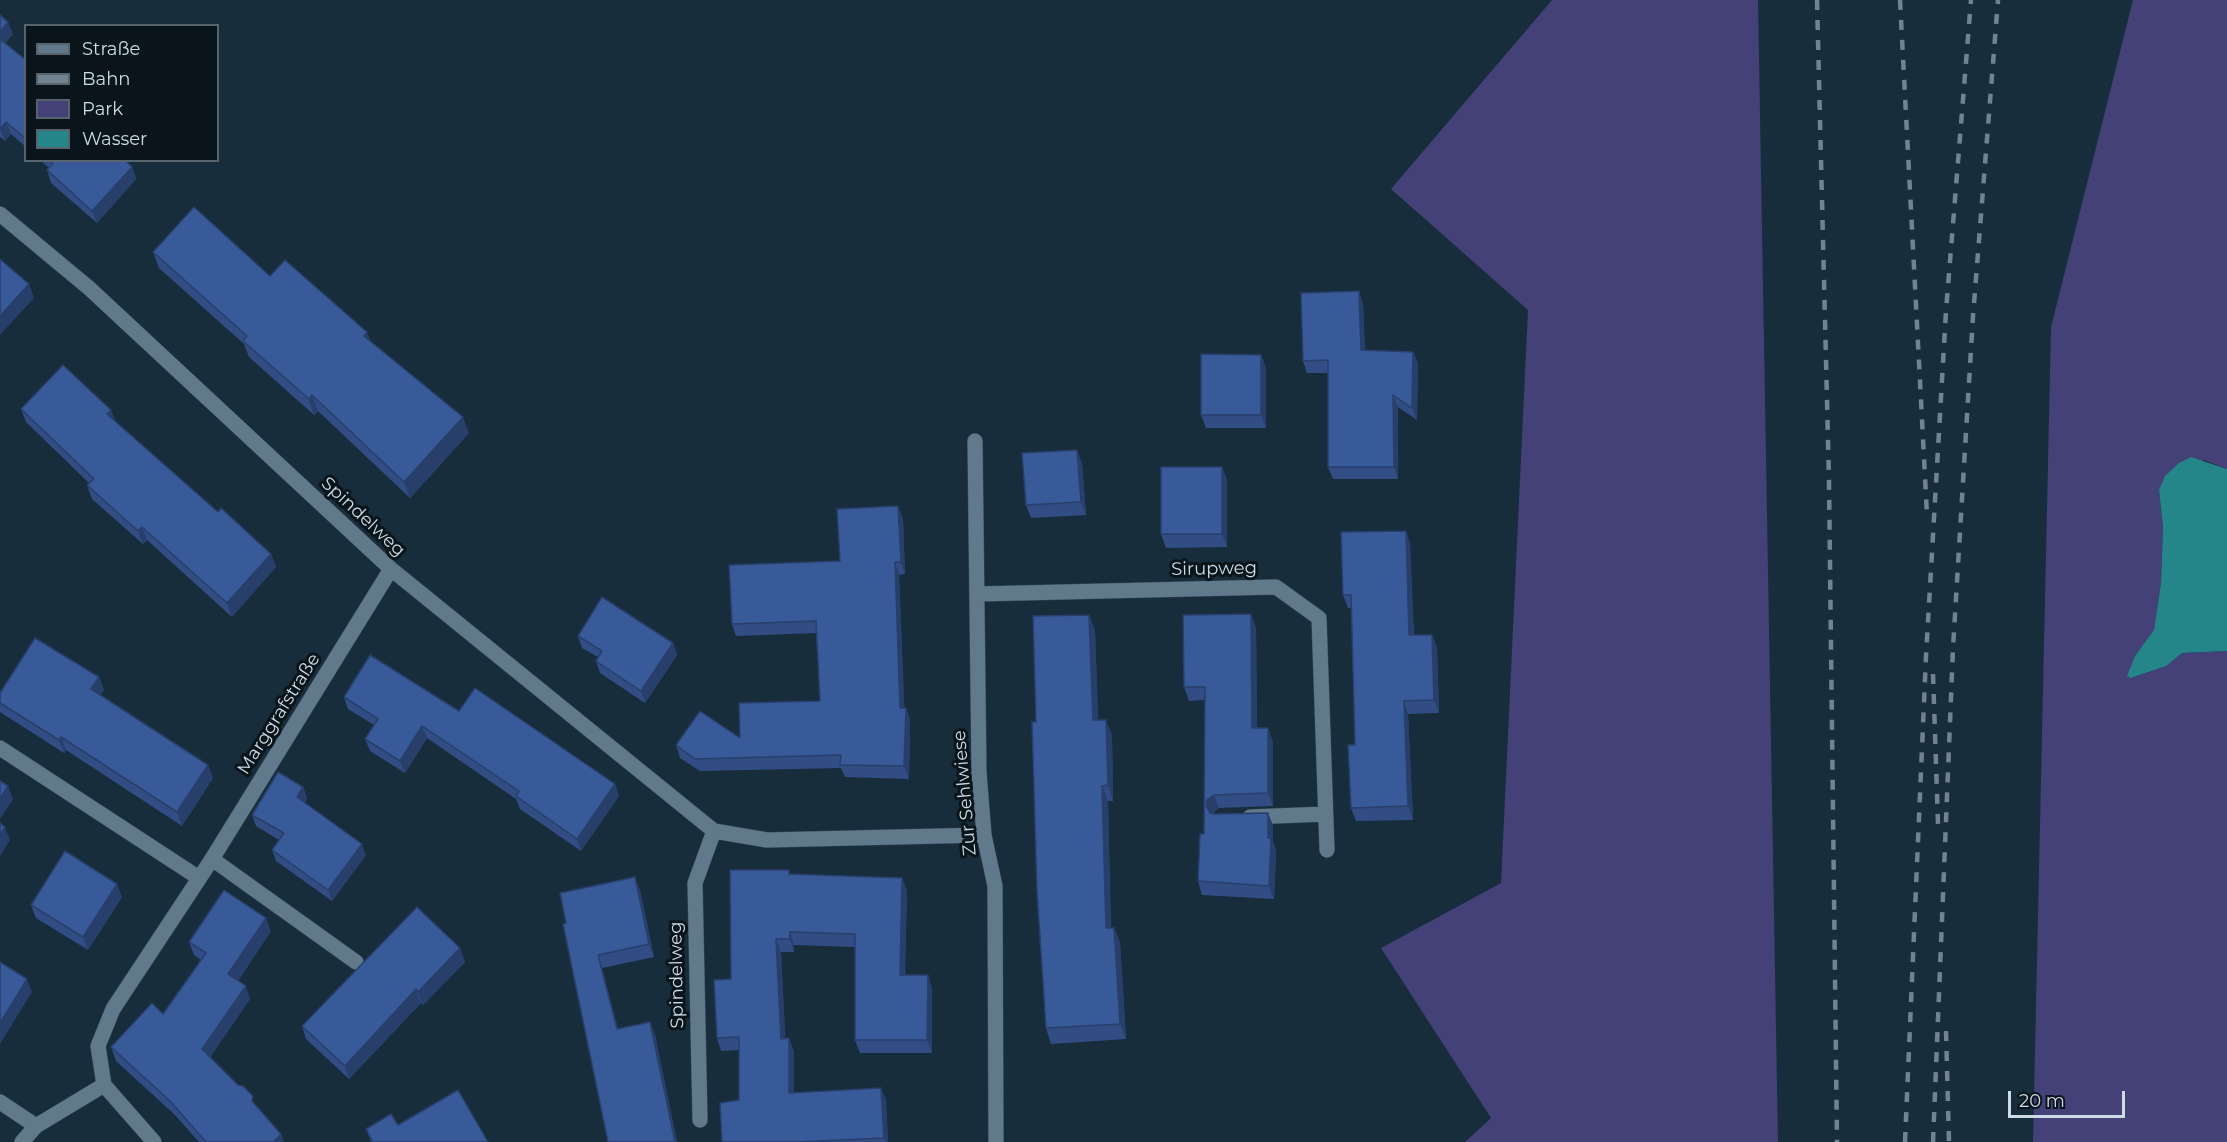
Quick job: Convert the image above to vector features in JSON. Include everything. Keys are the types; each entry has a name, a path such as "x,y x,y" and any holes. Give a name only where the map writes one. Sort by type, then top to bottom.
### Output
{"street":[{"name":"Spindelweg","path":"0,214 88,288 391,569 714,831 767,840 984,835"},
{"name":"Zur Sehlwiese","path":"975,441 979,772 984,835 995,886 996,1142"},
{"name":"Marggrafstraße","path":"104,1085 98,1046 113,1009 200,879 391,569"},
{"name":"Sirupweg","path":"976,594 1276,587 1318,618 1327,850"},
{"path":"0,748 200,879"},
{"path":"1232,817 1325,814"},
{"name":"Spindelweg","path":"700,1120 695,883 714,831"},
{"path":"212,859 356,962"},
{"path":"22,1142 36,1126 104,1085 154,1142"},
{"path":"0,1102 36,1126"}],"green space":[{"path":"1552,0 1758,0 1778,1142 1465,1142 1491,1118 1381,948 1501,883 1528,310 1391,189"},
{"path":"2133,0 2227,0 2227,469 2204,460 2159,490 2163,527 2161,583 2154,631 2135,656 2132,678 2165,666 2182,653 2227,651 2227,1142 2033,1142 2051,327"}],"water":[{"path":"2191,457 2227,469 2227,651 2182,653 2166,666 2131,678 2127,676 2135,656 2154,630 2161,583 2163,527 2159,490 2165,476 2179,463"}],"building":[{"path":"0,15 8,22 0,32"},
{"path":"0,39 24,58 24,137 6,122 0,129"},
{"path":"51,162 127,162 132,167 92,211 47,170 53,164"},
{"path":"194,207 270,276 285,260 367,332 364,336 463,417 404,482 312,395 309,399 243,341 247,336 153,252"},
{"path":"0,259 29,284 0,316"},
{"path":"1359,291 1361,350 1413,352 1412,408 1393,395 1394,467 1328,467 1328,360 1303,361 1301,293"},
{"path":"1201,354 1261,355 1261,415 1201,415"},
{"path":"63,365 111,410 107,414 218,512 221,508 271,554 227,603 142,527 138,531 87,485 94,479 21,409"},
{"path":"1077,450 1081,502 1026,505 1022,453"},
{"path":"1161,467 1222,467 1222,534 1161,534"},
{"path":"898,506 901,562 895,562 900,708 906,708 904,766 840,765 841,755 695,759 676,745 700,711 740,738 739,703 820,701 816,621 732,624 729,565 840,561 837,509"},
{"path":"1406,531 1409,635 1432,635 1434,700 1404,701 1408,806 1351,808 1348,745 1355,745 1351,595 1343,595 1341,532"},
{"path":"602,597 673,643 641,691 596,661 602,651 578,636"},
{"path":"1251,614 1252,728 1268,728 1268,793 1214,795 1207,800 1206,806 1210,813 1215,814 1268,813 1268,838 1271,838 1269,886 1198,881 1200,834 1204,834 1205,687 1184,687 1183,615"},
{"path":"1089,615 1093,720 1106,720 1108,785 1102,786 1106,928 1114,928 1120,1024 1046,1028 1037,892 1032,722 1036,722 1033,616"},
{"path":"35,638 99,677 91,689 208,765 177,812 61,737 59,740 0,703 0,693"},
{"path":"370,655 459,711 475,688 615,784 577,839 516,796 519,791 422,726 400,761 365,739 378,719 344,697"},
{"path":"278,772 303,787 297,797 362,844 328,890 272,850 284,833 252,815"},
{"path":"0,781 8,786 0,798"},
{"path":"0,823 5,827 0,835"},
{"path":"65,851 117,884 83,937 31,905"},
{"path":"730,870 789,870 789,874 902,878 900,975 928,975 927,1040 855,1040 855,934 790,932 790,939 776,939 781,1039 789,1038 789,1093 881,1088 884,1138 798,1142 722,1142 720,1103 739,1100 739,1037 717,1038 714,980 731,979"},
{"path":"635,877 649,944 598,955 617,1029 650,1022 675,1142 608,1142 563,924 566,923 560,893"},
{"path":"224,890 266,918 228,974 246,986 202,1049 238,1085 243,1086 253,1096 252,1101 281,1134 274,1142 206,1142 171,1102 111,1047 152,1003 163,1014 206,953 189,942"},
{"path":"417,907 460,948 418,992 416,989 345,1066 302,1026"},
{"path":"0,962 27,979 0,1023"},
{"path":"458,1090 488,1142 373,1142 366,1129 391,1114 398,1125"}],"railway":[{"path":"1817,0 1829,480 1837,1142"},
{"path":"1900,0 1927,515"},
{"path":"1905,1142 1926,656 1946,311 1971,0"},
{"path":"1933,1142 1953,648 1973,316 1998,0"},
{"path":"1933,674 1938,824"},
{"path":"1946,1031 1949,1142"}]}
